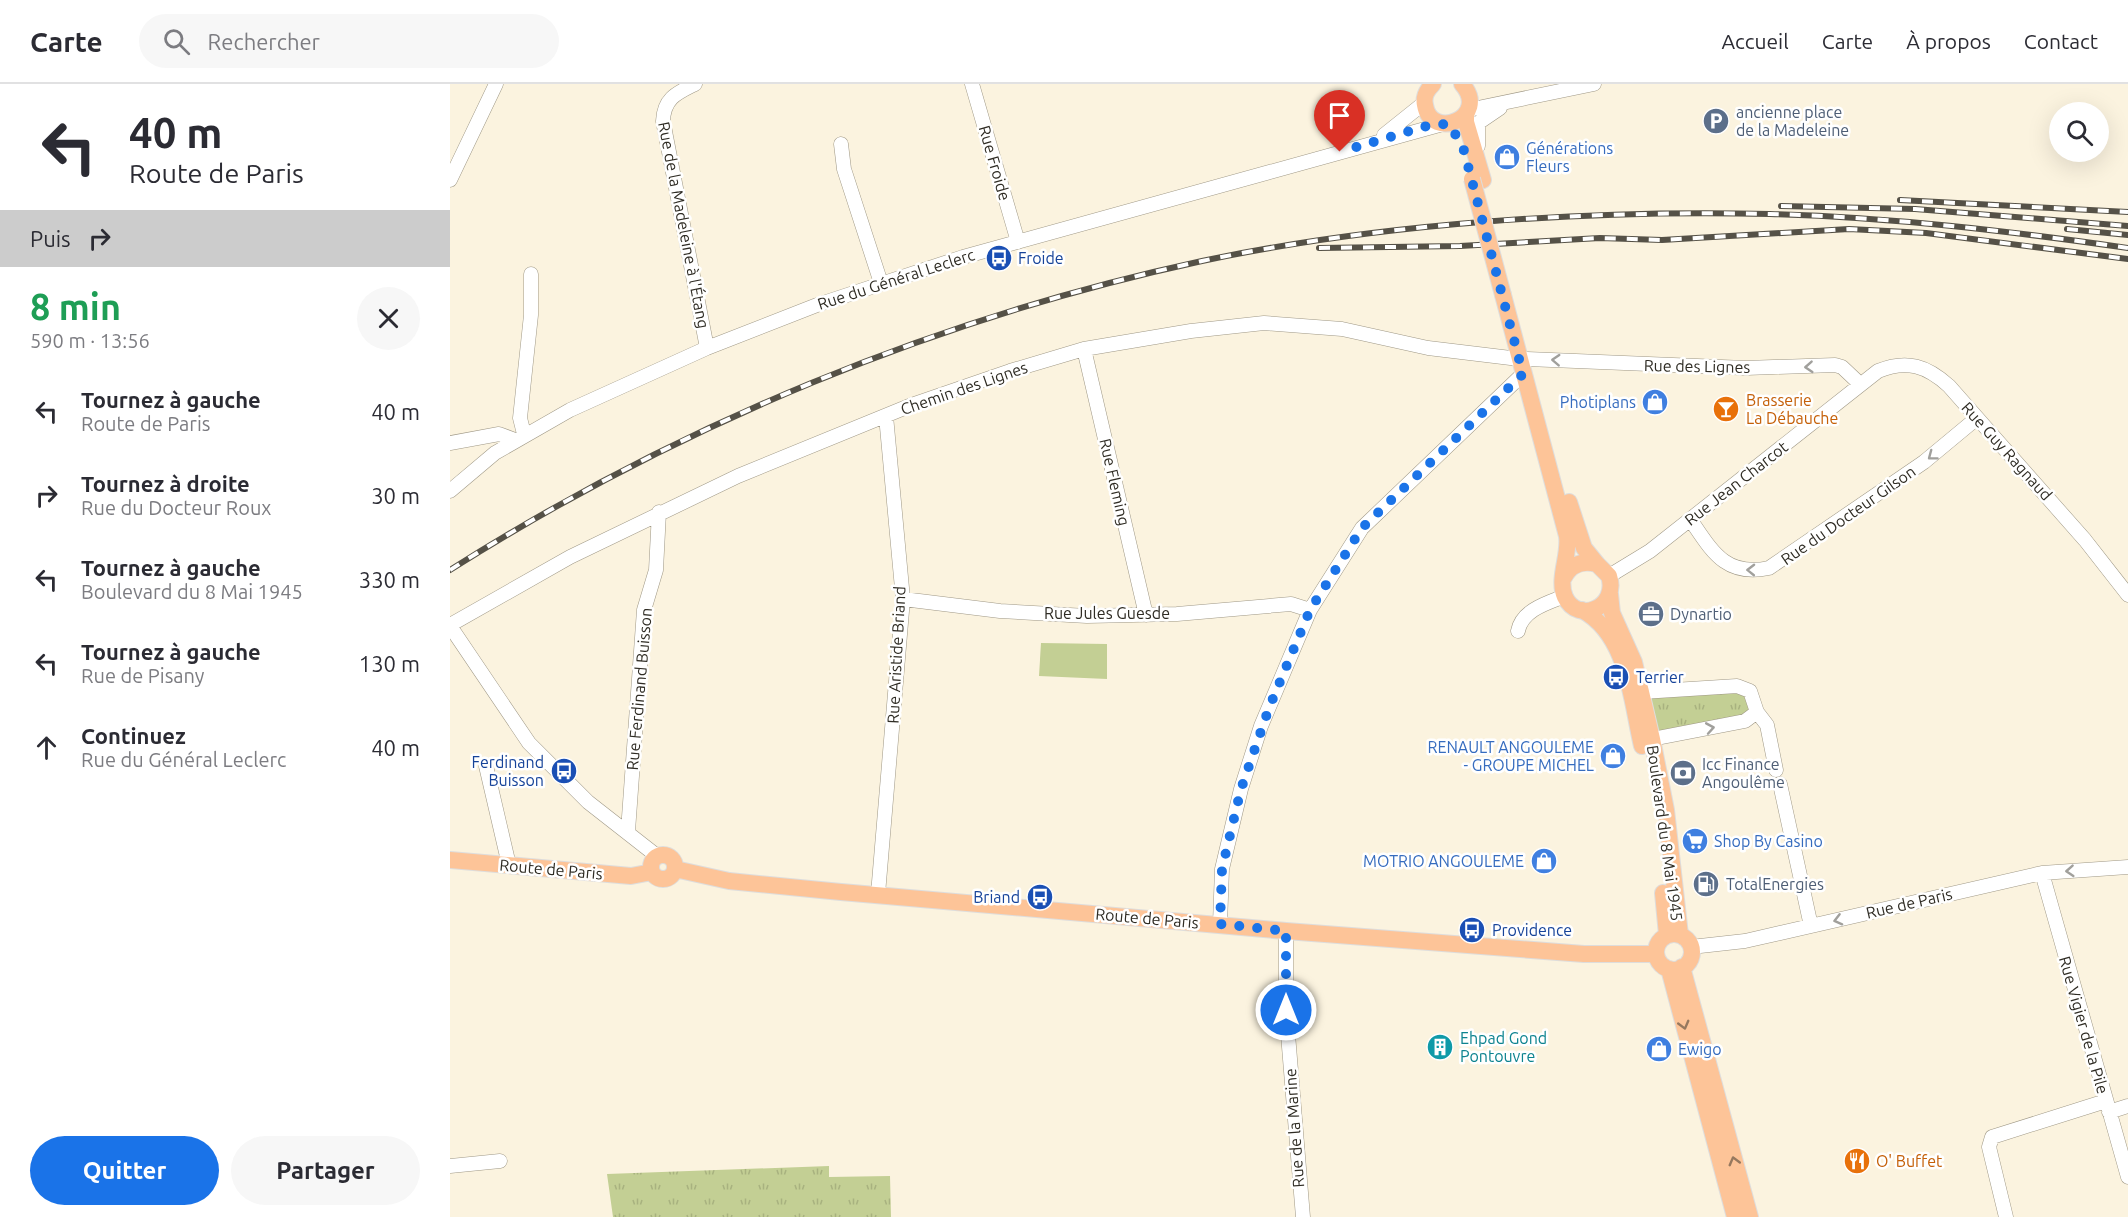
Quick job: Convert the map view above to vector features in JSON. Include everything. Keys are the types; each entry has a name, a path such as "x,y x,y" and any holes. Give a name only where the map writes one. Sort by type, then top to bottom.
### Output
{"main road":[{"path":"1433,84 1427,90 1424,103 1431,117 1446,124 1463,147 1478,180"},
{"path":"1462,84 1468,93 1466,122 1478,180 1525,371 1545,440 1568,543 1564,588 1575,608 1582,610 1602,606 1610,594 1603,570 1581,539 1545,440"},
{"path":"1446,124 1462,119 1467,112"},
{"path":"1564,588 1567,572 1581,562 1603,570"},
{"name":"Boulevard du 8 Mai 1945","path":"1610,594 1612,613 1630,651 1642,692 1652,739 1666,810 1679,939"},
{"name":"Boulevard du 8 Mai 1945","path":"1582,610 1597,618 1613,638 1630,693 1679,939"},
{"path":"665,855 671,858 675,869 669,877 663,879 652,872 650,865 657,856 665,855"},
{"name":"Route de Paris","path":"450,860 631,876 652,872"},
{"name":"Route de Paris","path":"675,869 729,880 1286,931 1584,954 1656,954"},
{"path":"1679,939 1690,958 1676,968 1660,963 1656,954 1659,943 1679,939"},
{"path":"1676,968 1735,1217"},
{"path":"1676,968 1750,1217"}],"street":[{"path":"450,180 496,84"},
{"name":"Rue de la Madeleine à l'Étang","path":"695,84 674,94 667,102 663,121 707,348"},
{"name":"Rue Froide","path":"972,84 1018,242"},
{"path":"1467,112 1594,84"},
{"path":"1478,180 1477,125 1485,116 1512,102"},
{"path":"1374,142 1424,103"},
{"name":"Rue du Général Leclerc","path":"451,490 495,453 519,437 652,371 881,283 1018,242 1446,124"},
{"path":"841,144 844,169 881,283"},
{"path":"450,443 499,434 519,437 531,315 531,274"},
{"name":"Chemin des Lignes","path":"450,625 570,557 659,512 738,476 886,416 1010,371 1084,349 1191,331 1264,323 1342,329 1525,371"},
{"name":"Rue Fleming","path":"1084,349 1146,615"},
{"name":"Rue des Lignes","path":"1525,371 1584,362 1794,368 1834,365 1842,367 1860,384"},
{"name":"Rue Guy Ragnaud","path":"1860,384 1888,367 1913,364 1938,376 2085,540 2128,595"},
{"path":"1223,925 1222,869 1241,789 1266,715 1310,610 1362,528 1525,371"},
{"name":"Rue Jean Charcot","path":"1603,570 1642,556 1860,384"},
{"name":"Rue Aristide Briand","path":"878,894 903,599 886,416"},
{"name":"Rue du Docteur Gilson","path":"1690,519 1717,556 1726,564 1746,571 1769,568 1924,462 1977,418"},
{"name":"Rue Ferdinand Buisson","path":"628,831 644,610 656,570 659,512"},
{"path":"1518,631 1519,624 1528,613 1564,588"},
{"name":"Rue Jules Guesde","path":"903,599 1011,611 1087,616 1146,615 1291,604 1310,610"},
{"path":"450,625 529,743 580,795 657,856"},
{"path":"1642,692 1745,687 1754,696 1757,712 1767,725 1776,770"},
{"path":"1652,739 1737,723 1751,718 1757,712"},
{"path":"486,766 509,865"},
{"path":"1780,784 1811,926"},
{"name":"Rue de Paris","path":"1679,939 1745,941 2042,873 2128,867"},
{"name":"Rue Vigier de la Pile","path":"2042,873 2128,1177"},
{"name":"Rue de la Marine","path":"1286,931 1286,1010 1303,1217"},
{"path":"2006,1217 1989,1147 1992,1137 2107,1106 2128,1106"},
{"path":"450,1166 500,1161"}],"green space":[{"path":"1041,643 1107,644 1107,679 1039,676"},
{"path":"1740,692 1745,694 1750,709 1739,717 1657,732 1648,697"},
{"path":"829,1166 829,1177 890,1176 891,1217 613,1217 607,1174"}],"railway":[{"path":"1900,200 2128,212"},
{"path":"1781,206 1915,209 2128,226"},
{"path":"450,570 537,517 627,469 812,382 1005,313 1103,285 1202,261 1271,248 1412,228 1557,217 1700,213 1770,214 1905,222 2128,248"},
{"path":"1319,248 1460,246 1600,238 1662,240 1849,229 1926,233 2128,259"},
{"path":"2067,229 2128,235"}],"place":[{"name":"ancienne place de la Madeleine","path":"1716,121"},
{"name":"Générations Fleurs","path":"1507,157"},
{"name":"Froide","path":"999,258"},
{"name":"Photiplans","path":"1655,402"},
{"name":"Brasserie La Débauche","path":"1726,409"},
{"name":"Dynartio","path":"1651,614"},
{"name":"Terrier","path":"1616,677"},
{"name":"RENAULT ANGOULEME - GROUPE MICHEL","path":"1613,756"},
{"name":"Ferdinand Buisson","path":"564,771"},
{"name":"Icc Finance Angoulême","path":"1683,773"},
{"name":"Shop By Casino","path":"1695,841"},
{"name":"MOTRIO ANGOULEME","path":"1544,861"},
{"name":"TotalEnergies","path":"1706,884"},
{"name":"Briand","path":"1040,897"},
{"name":"Providence","path":"1472,930"},
{"name":"Ehpad Gond Pontouvre","path":"1440,1047"},
{"name":"Ewigo","path":"1659,1049"},
{"name":"O' Buffet","path":"1857,1161"}],"route":[{"path":"1286,1010 1286,931 1220,924 1222,869 1229,831 1261,726 1310,610 1362,528 1523,374 1463,147 1458,135 1449,124 1430,125 1340,152"}]}
